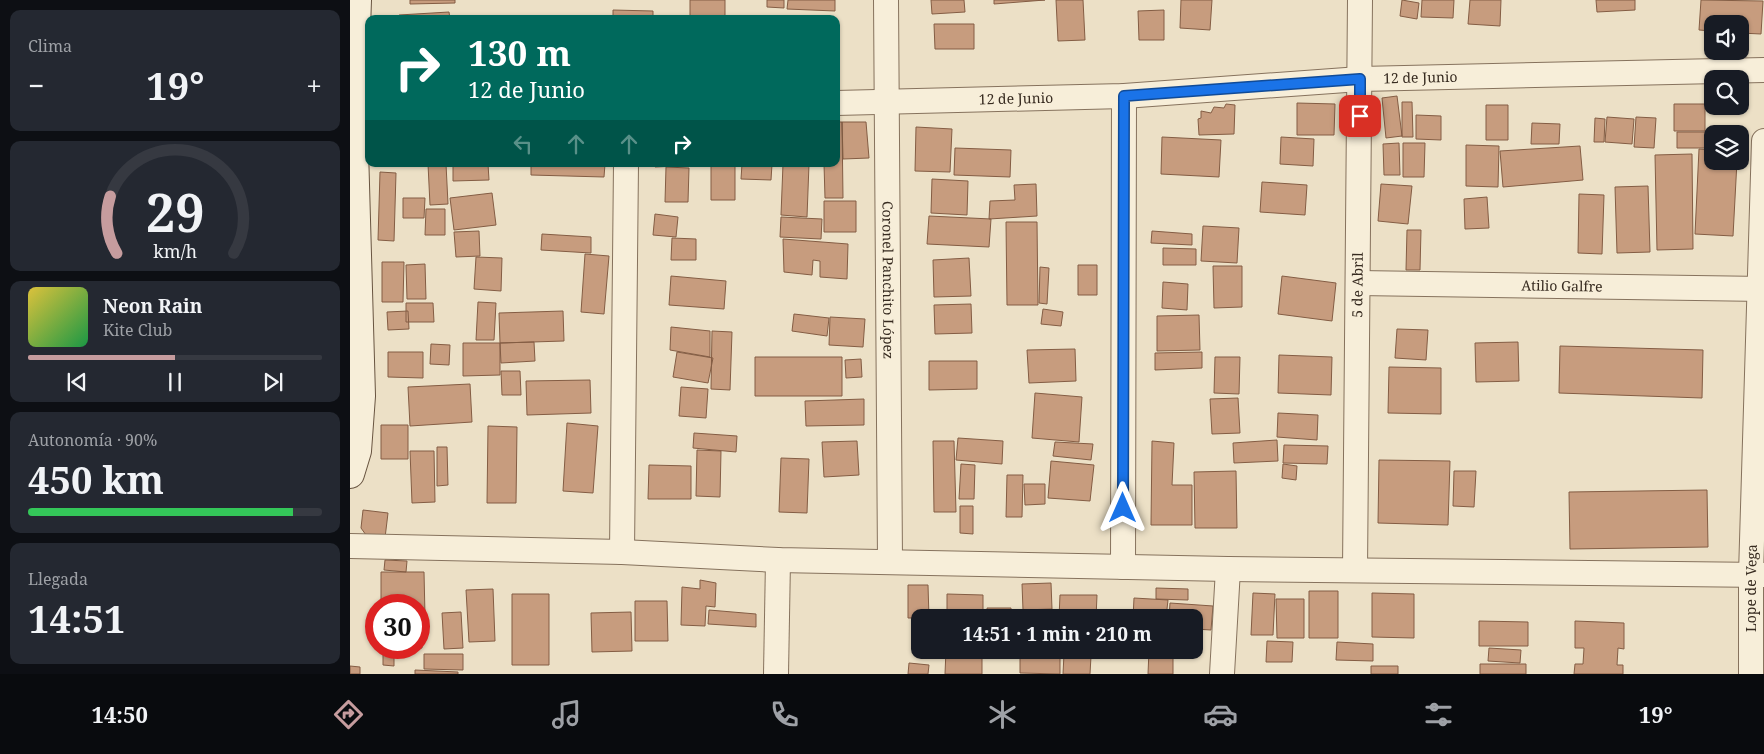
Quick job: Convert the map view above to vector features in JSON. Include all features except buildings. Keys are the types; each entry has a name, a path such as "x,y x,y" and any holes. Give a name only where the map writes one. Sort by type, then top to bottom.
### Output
{"main road":[{"path":"350,474 356,451 361,396 355,368 357,0"}],"street":[{"name":"Coronel Panchito López","path":"886,0 890,561"},
{"name":"5 de Abril","path":"1355,570 1360,0"},
{"name":"12 de Junio","path":"840,103 1124,96 1360,79 1764,70"},
{"path":"1123,567 1124,96"},
{"name":"Lope de Vega","path":"1751,674 1757,574 1764,141"},
{"path":"622,552 626,167"},
{"name":"Atilio Galfre","path":"1358,283 1761,288"},
{"path":"350,546 622,552 778,560 1123,567 1757,574"},
{"path":"776,674 778,560"},
{"path":"1222,674 1228,569"}],"route":[{"path":"1123,508 1124,96 1360,79 1360,116"}]}
